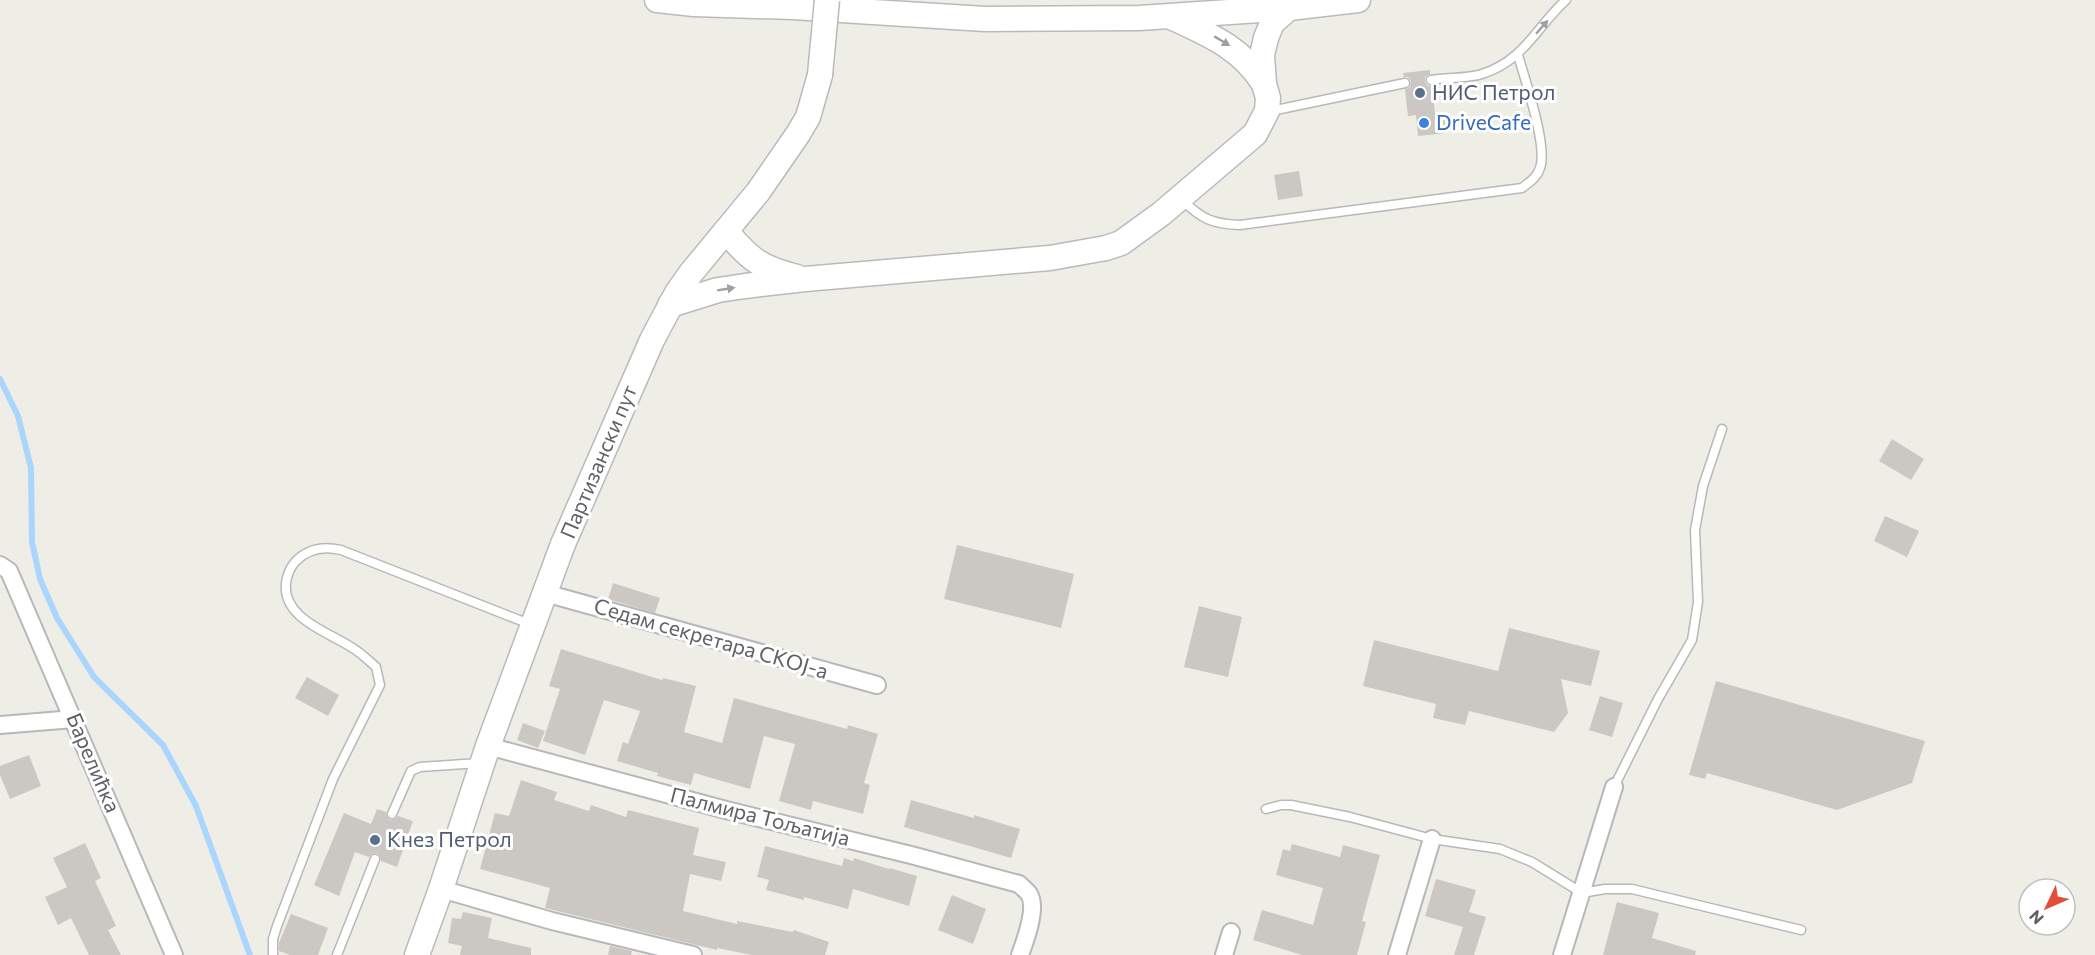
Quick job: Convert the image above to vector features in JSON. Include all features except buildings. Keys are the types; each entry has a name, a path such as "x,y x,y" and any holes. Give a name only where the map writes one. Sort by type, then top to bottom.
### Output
{"main road":[{"path":"657,0 694,4 985,19 1169,16 1289,8 1358,0"},
{"name":"Партизански пут","path":"417,955 485,755 567,536 621,409 670,305 691,273 758,192 808,117 820,75 827,0"},
{"path":"882,12 924,0"},
{"path":"1193,0 1223,12"},
{"path":"670,305 718,290 805,279 1050,258 1121,243 1135,235 1181,198 1255,134 1267,111 1268,98 1264,84 1262,55 1266,38 1272,23 1289,8"},
{"path":"1169,16 1230,46 1256,71 1264,84"},
{"path":"726,231 742,249 766,269 805,279"}],"street":[{"name":"Барелићка","path":"5,568 74,719 174,955"},
{"name":"Седам секретара СКОЈ-а","path":"546,593 877,685"},
{"path":"0,725 74,719"},
{"name":"Палмира Тољатија","path":"485,755 726,810 1019,884 1029,894 1032,903 1031,916 1020,955"},
{"path":"1562,955 1614,788"},
{"path":"1397,955 1432,838"},
{"path":"441,889 552,921 693,955"},
{"path":"1224,955 1231,932"}],"lane":[{"path":"1431,80 1480,75 1497,68 1518,55 1566,0"},
{"path":"1181,198 1198,216 1219,224 1240,225 1522,188 1535,178 1541,167 1542,148 1518,55"},
{"path":"1267,111 1405,83"},
{"path":"1614,788 1658,699 1692,640 1698,602 1695,530 1703,486 1722,429"},
{"path":"273,955 275,932 320,810 351,739 380,685 376,667 352,647 317,629 297,613 291,605 285,586 291,566 305,554 314,550 323,548 341,550 534,626"},
{"path":"392,814 411,771 420,767 485,755"},
{"path":"1266,809 1292,805 1432,838 1500,849 1532,862 1582,893 1605,889 1632,889 1801,930"},
{"path":"337,955 375,859"}],"waterway":[{"path":"0,379 18,416 31,468 32,542 40,579 57,618 94,677 163,745 196,806 250,955"}],"place":[{"name":"НИС Петрол","path":"1420,93"},
{"name":"DriveCafe","path":"1424,123"},
{"name":"Кнез Петрол","path":"375,840"}]}
